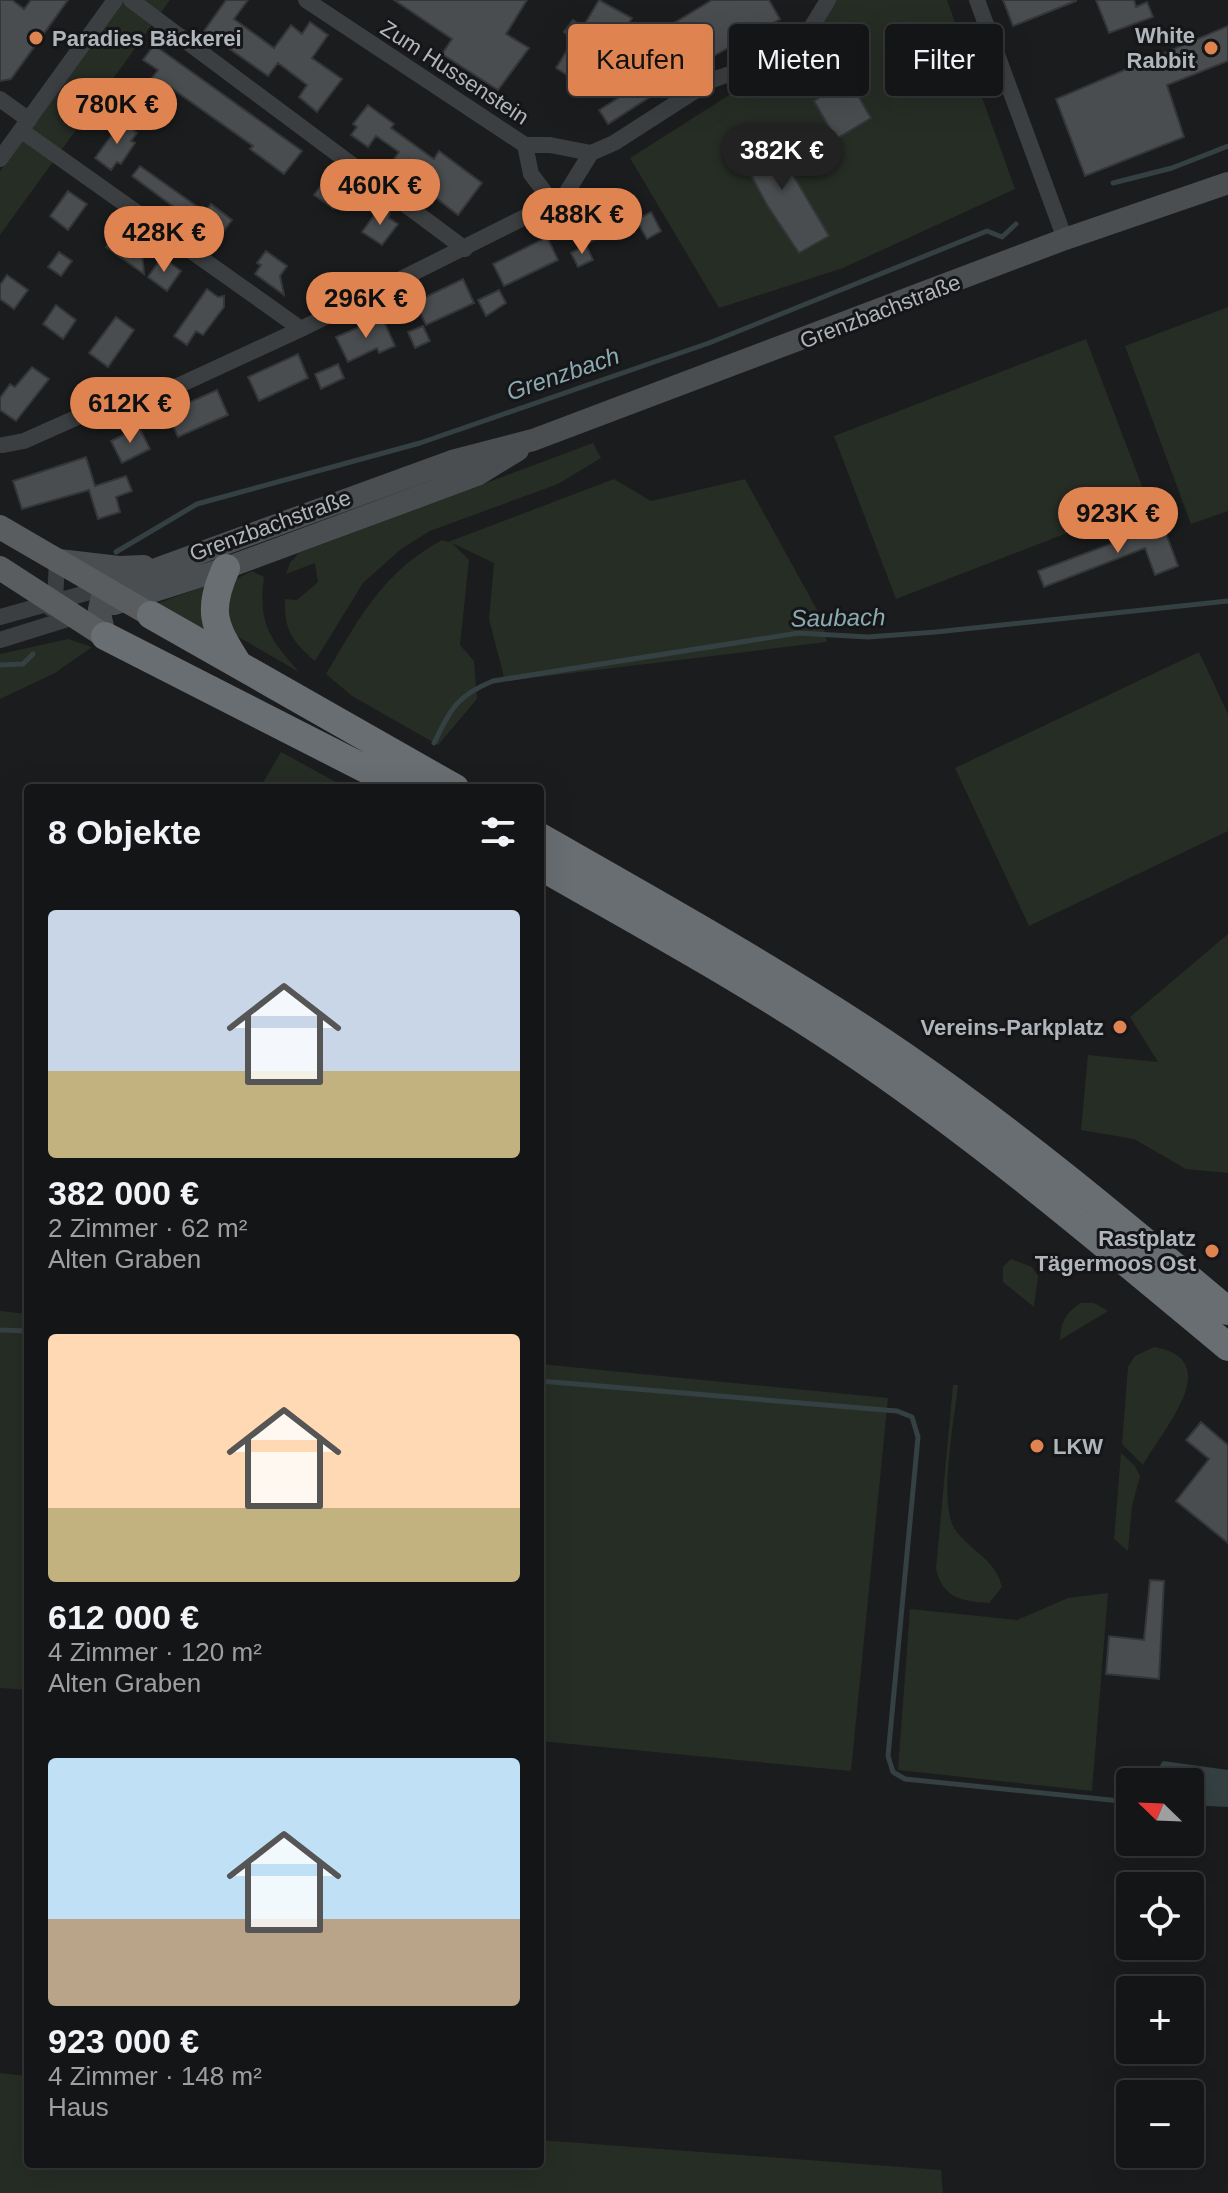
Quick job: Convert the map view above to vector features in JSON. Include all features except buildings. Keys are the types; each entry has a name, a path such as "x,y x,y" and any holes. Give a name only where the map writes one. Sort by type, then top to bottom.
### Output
{"highway":[{"path":"226,568 213,610 217,629 239,664"},
{"path":"140,608 448,784"},
{"path":"96,612 396,784"},
{"path":"544,839 790,982 903,1055 1062,1173 1228,1311"},
{"path":"544,868 744,984 861,1058 1007,1165 1228,1347"}],"main road":[{"path":"0,527 57,560 96,612"},
{"path":"0,568 55,601 96,612 140,608"}],"street":[{"path":"0,159 115,0"},
{"path":"131,0 465,249"},
{"name":"Zum Hussenstein","path":"306,0 525,145 550,145 591,153"},
{"path":"3,445 24,441 116,400 143,402 301,329 553,203 565,195 591,153 614,143 712,80 768,61 806,36 828,0"},
{"path":"977,0 1065,239"},
{"path":"0,99 25,125 301,329"},
{"path":"525,145 531,174 553,203"},
{"name":"Grenzbachstraße","path":"0,617 55,601 96,612 165,563 452,461 533,440 1065,239 1228,183"},
{"name":"Grenzbachstraße","path":"140,608 226,568 477,475 533,440"},
{"path":"33,632 55,601 57,560 119,567 165,563"},
{"path":"0,640 96,612"}],"shaded area":[{"path":"124,0 170,0 0,235 0,171"},
{"path":"828,0 947,0 956,24 885,24 885,96 982,96 1015,189 843,268 719,308 630,158 729,95 869,96 869,24 817,24"},
{"path":"1228,307 1228,511 1191,524 1125,346"},
{"path":"1086,339 1148,502 896,599 834,436"},
{"path":"593,443 601,458 558,484 430,531 401,549 363,583 315,661 295,641 286,619 285,599 297,600 318,582 315,563 286,574 299,553"},
{"path":"614,479 651,501 745,479 821,617 827,642 505,681 489,619 494,563 452,543 469,560 460,645 474,661 477,699 438,745 352,696 326,674 374,598 421,553 442,540 448,542"},
{"path":"252,571 264,577 263,606 268,629 299,672 230,632 222,605 230,582"},
{"path":"208,585 210,633 156,604"},
{"path":"68,639 92,647 55,673 0,699 0,654"},
{"path":"1199,652 1228,714 1228,831 1029,926 955,768"},
{"path":"281,752 340,784 262,784"},
{"path":"1228,934 1228,1173 1186,1169 1134,1139 1081,1130 1088,1055 1158,1062 1130,1017"},
{"path":"1011,1259 1032,1267 1038,1276 1034,1307 1003,1282 1003,1267"},
{"path":"1081,1303 1094,1303 1108,1311 1060,1340 1065,1318"},
{"path":"0,1311 24,1314 24,1690 0,1688"},
{"path":"1154,1347 1176,1354 1186,1366 1188,1381 1174,1416 1143,1465 1122,1444 1128,1367 1135,1356"},
{"path":"544,1364 888,1398 851,1771 544,1741"},
{"path":"953,1385 958,1385 947,1483 948,1502 956,1531 989,1563 999,1578 1002,1587 989,1603 955,1596 943,1587 936,1569"},
{"path":"1121,1453 1135,1466 1140,1476 1132,1506 1128,1551 1114,1539"},
{"path":"1108,1593 1092,1791 898,1770 910,1609 1017,1620 1068,1598"},
{"path":"1163,1761 1228,1770 1228,1807 1204,1806 1204,1768 1158,1768"},
{"path":"0,2073 24,2076 24,2168 544,2168 544,2140 941,2170 943,2193 0,2193"}],"waterway":[{"name":"Grenzbach","path":"1113,183 1172,168 1228,146"},
{"name":"Grenzbach","path":"116,552 197,504 420,443 709,343 987,231 1002,237 1016,224"},
{"name":"Saubach","path":"434,743 456,705 471,692 493,681 798,633 868,637 936,632 1228,601"},
{"name":"Grenzbach","path":"0,665 23,664 33,654"},
{"name":"Saubach","path":"0,1330 24,1331"},
{"path":"544,1381 897,1411 912,1417 918,1437 888,1756 893,1772 905,1779 1116,1801"}],"place":[{"name":"Paradies Bäckerei","path":"36,38"},
{"name":"White Rabbit","path":"1211,48"},
{"name":"Vereins-Parkplatz","path":"1120,1027"},
{"name":"Rastplatz Tägermoos Ost","path":"1212,1251"},
{"name":"LKW","path":"1037,1446"}]}
